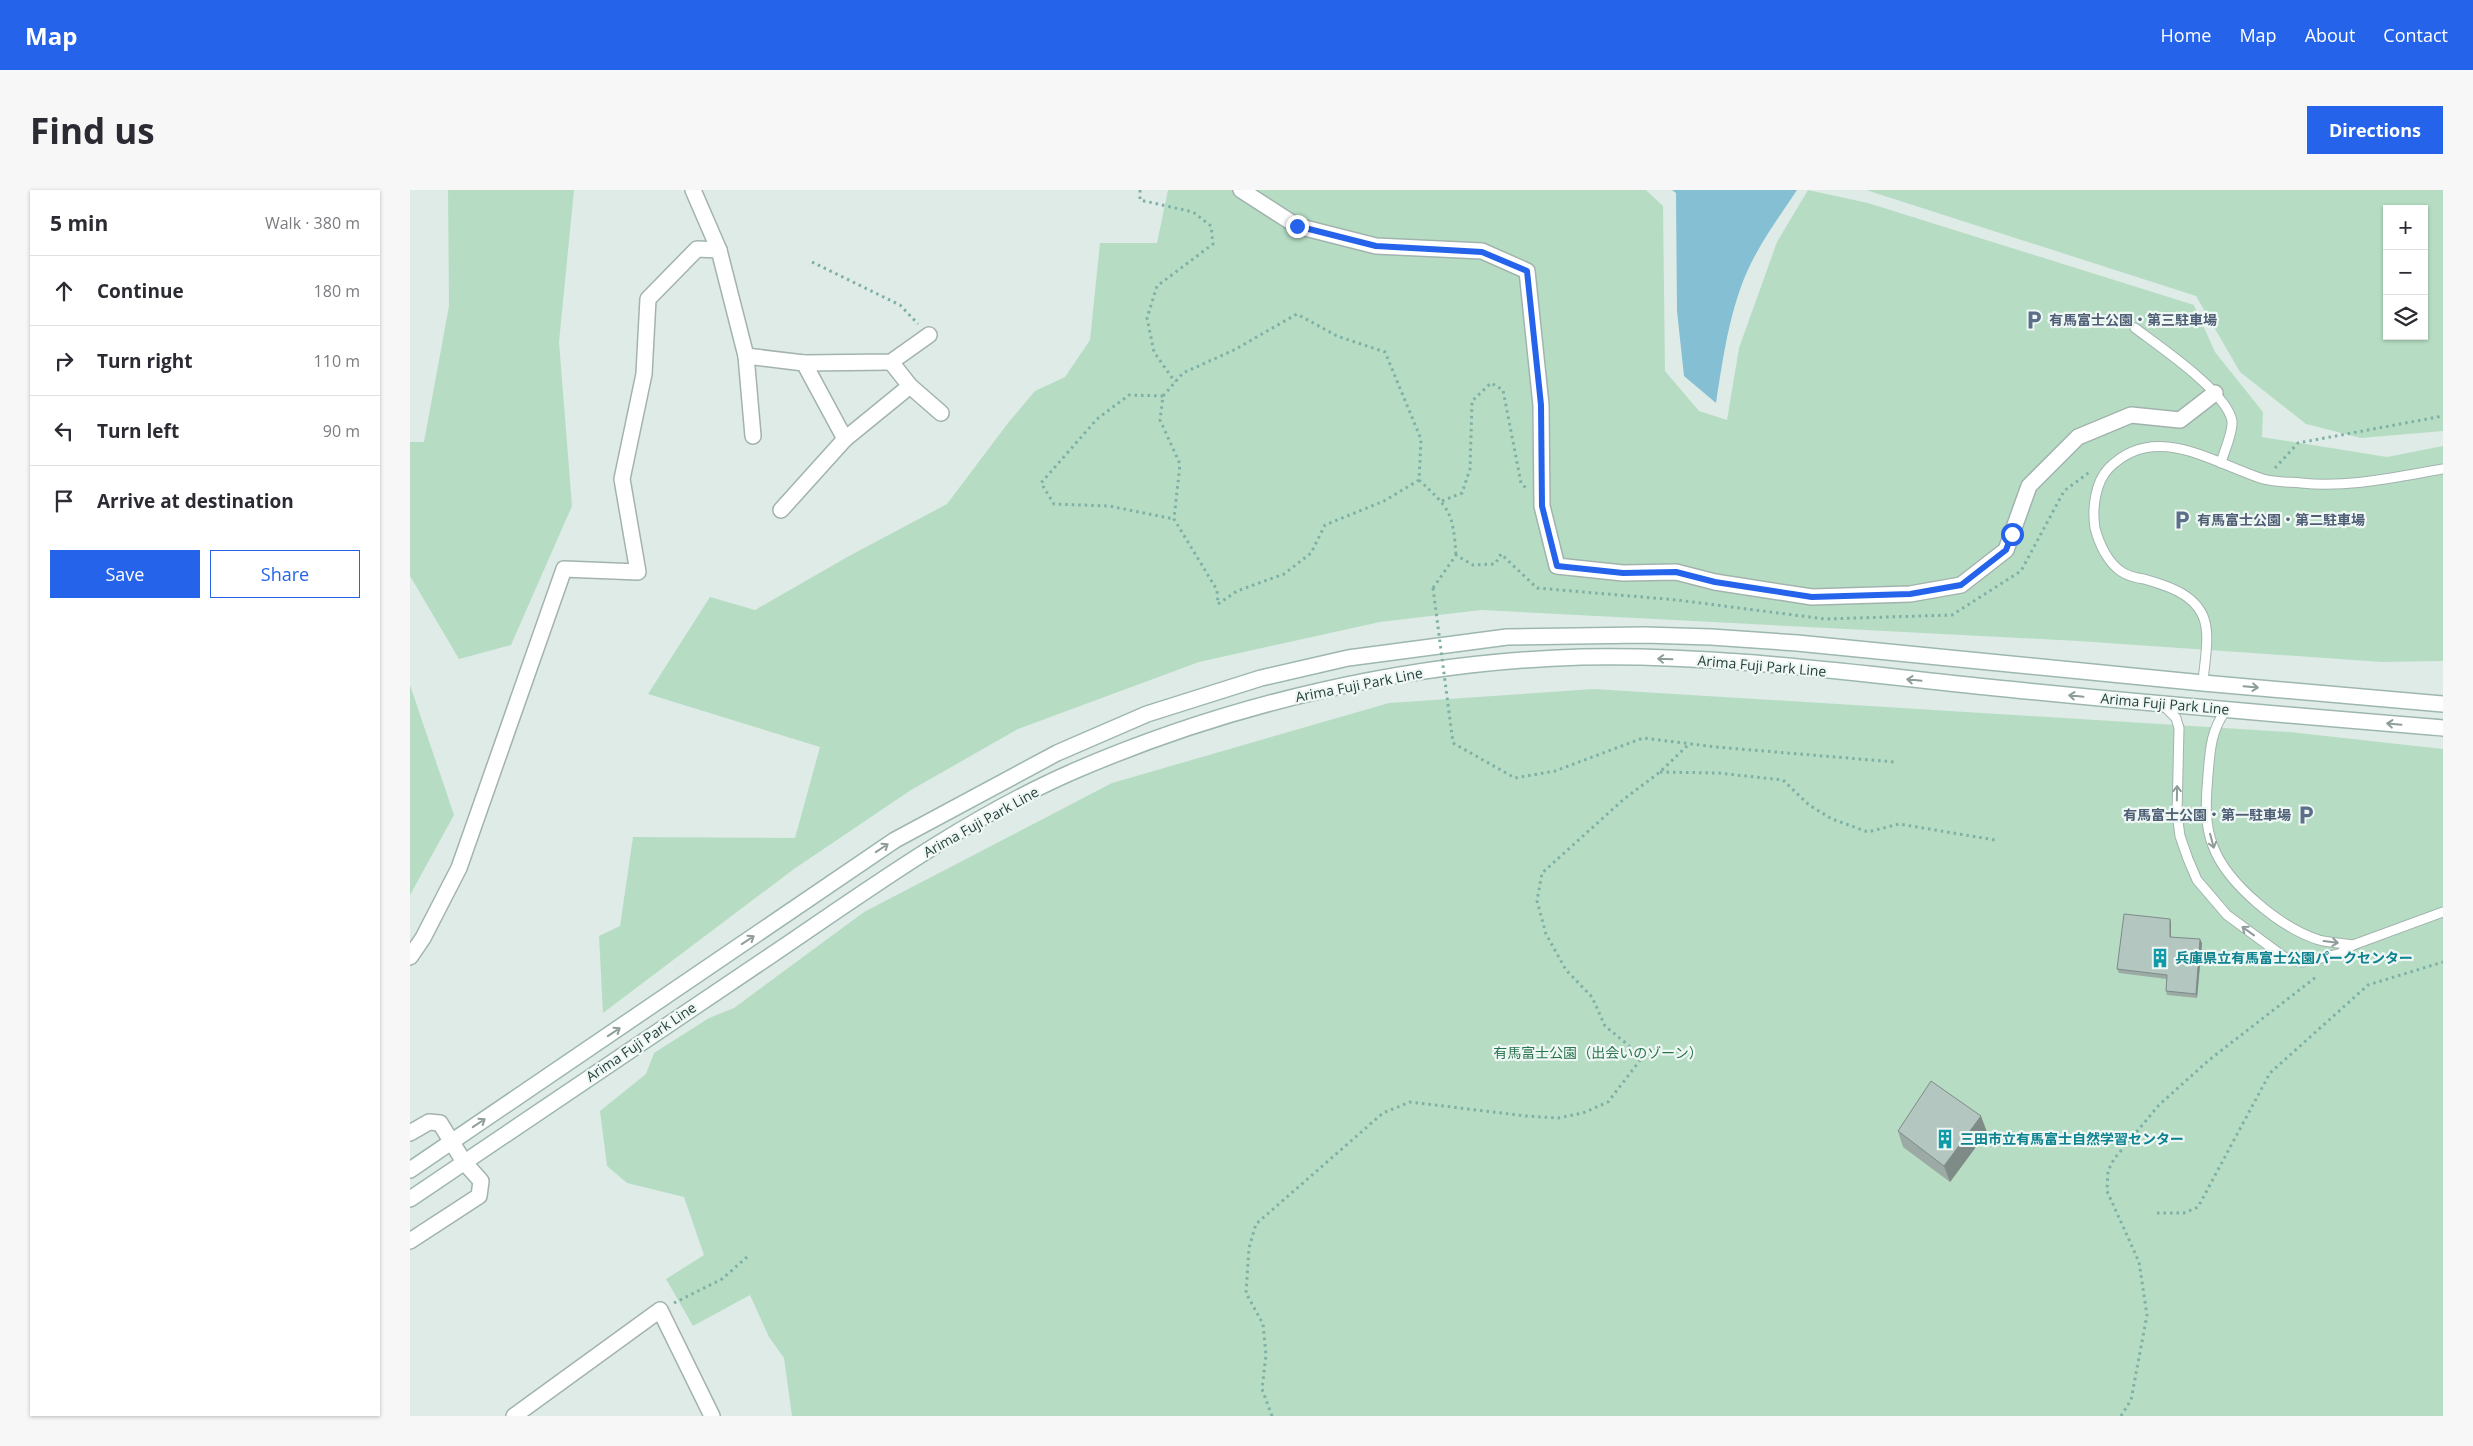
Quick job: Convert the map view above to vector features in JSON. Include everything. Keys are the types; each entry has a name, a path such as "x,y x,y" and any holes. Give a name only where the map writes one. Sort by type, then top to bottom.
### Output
{"main road":[{"path":"692,190 719,250 746,356 753,436"},
{"path":"1241,190 1297,226 1376,246 1482,252 1527,271 1541,405 1542,506 1557,566 1623,573 1676,572 1715,582 1812,597 1910,594 1961,585 2006,550 2029,486 2078,437 2131,415 2180,420 2215,393"},
{"path":"410,957 423,938 459,868 564,569 638,572 622,479 644,374 648,299 697,250 719,250"},
{"path":"746,356 804,363 891,362 929,335"},
{"path":"891,362 910,386 941,413"},
{"path":"804,363 846,439"},
{"path":"781,510 846,439 910,386"},
{"name":"Arima Fuji Park Line","path":"410,1170 895,840 1066,749 1147,714 1261,678 1348,658 1507,637 1644,635 1796,643 2202,683 2443,704"},
{"name":"Arima Fuji Park Line","path":"410,1199 905,865 992,814 1066,775 1155,737 1271,704 1350,685 1430,671 1511,660 1585,657 1708,660 2163,705 2443,728"},
{"path":"410,1133 429,1122 440,1123 464,1162 481,1181 479,1196 410,1241"},
{"path":"514,1416 660,1310 712,1416"}],"lane":[{"path":"2136,328 2215,393 2228,408 2232,424 2221,462"},
{"path":"2202,683 2206,636 2203,616 2188,597 2166,585 2123,573 2108,558 2097,537 2093,515 2103,474 2116,461 2133,450 2157,445 2179,448 2265,479 2338,485 2443,469"},
{"path":"2163,705 2176,718 2179,728 2177,814 2180,836 2197,880 2227,915 2287,959 2302,962 2316,961 2339,954 2353,945 2443,912"},
{"path":"2226,710 2217,721 2211,741 2206,799 2212,846 2225,869 2243,890 2295,931 2321,941 2353,945"}],"path":[{"path":"1140,190 1140,200 1193,212 1211,226 1213,244 1157,286 1147,318 1154,352 1175,382"},
{"path":"812,262 900,305 929,335"},
{"path":"1297,314 1337,336 1385,352 1421,439 1419,480 1384,501 1325,525 1311,553 1284,574 1237,592 1218,604 1217,590 1174,519 1180,464 1160,420 1163,396 1183,373 1234,350 1297,314"},
{"path":"1442,501 1462,492 1470,469 1472,401 1491,383 1503,390 1521,483 1542,506"},
{"path":"1163,396 1129,395 1097,419 1041,483 1054,504 1109,506 1174,519"},
{"path":"2265,479 2298,444 2443,416"},
{"path":"1419,480 1442,501 1454,521 1456,555 1434,588 1453,743 1515,778 1555,771 1643,738 1689,744 1895,762"},
{"path":"1456,555 1473,565 1495,564 1501,554 1537,588"},
{"path":"1272,1416 1262,1389 1266,1355 1263,1324 1246,1293 1249,1248 1256,1224 1383,1113 1410,1102 1526,1116 1558,1118 1583,1113 1608,1102 1641,1059 1627,1044 1605,1026 1592,996 1566,970 1546,934 1537,901 1542,873 1624,799 1660,772 1689,744"},
{"path":"1660,772 1718,773 1783,780 1809,805 1832,819 1868,832 1899,824 1995,840"},
{"path":"2157,1213 2184,1213 2198,1206 2270,1073 2368,985 2443,962"},
{"path":"2121,1416 2131,1400 2147,1315 2140,1262 2107,1191 2108,1171 2114,1158 2159,1105 2202,1066 2316,977"},
{"path":"660,1310 722,1279 747,1257"}],"green space":[{"path":"448,190 574,190 559,342 572,506 511,645 459,659 410,576 410,442 424,442 449,306"},
{"path":"1168,190 1646,190 1663,206 1665,371 1699,411 1727,420 1739,348 1777,242 1808,190 1868,203 2194,305 2215,352 2263,412 2262,437 2387,457 2443,446 2443,661 2382,662 2078,641 1481,610 1380,622 1199,662 1018,729 911,790 794,869 603,1013 599,936 620,926 633,837 795,838 820,747 648,694 710,597 755,610 849,556 947,504 1008,423 1035,391 1065,377 1090,340 1100,243 1157,243"},
{"path":"1866,190 2443,190 2443,431 2361,438 2306,424 2240,372 2196,296"},
{"path":"410,685 454,815 410,895"},
{"name":"有馬富士公園（出会いのゾーン）","path":"1594,689 2290,732 2443,749 2443,1416 792,1416 784,1358 769,1337 750,1295 693,1326 666,1279 704,1255 684,1197 627,1183 607,1166 600,1111 646,1074 654,1053 709,1018 734,1008 864,912 1112,783 1389,703"}],"water":[{"path":"1672,190 1797,190 1748,269 1730,326 1716,403 1684,376 1677,311 1676,193"}],"building":[{"name":"兵庫県立有馬富士公園パークセンター","path":"2124,914 2170,919 2170,937 2200,939 2196,994 2166,991 2167,975 2117,969"},
{"name":"三田市立有馬富士自然学習センター","path":"1931,1081 1981,1116 1944,1166 1898,1131"}],"place":[{"name":"有馬富士公園・第三駐車場","path":"2034,320"},
{"name":"有馬富士公園・第二駐車場","path":"2182,520"},
{"name":"有馬富士公園・第一駐車場","path":"2306,815"},
{"name":"兵庫県立有馬富士公園パークセンター","path":"2160,958"},
{"name":"三田市立有馬富士自然学習センター","path":"1945,1139"}],"route":[{"path":"1297,226 1376,246 1482,252 1527,271 1541,405 1542,506 1557,566 1623,573 1676,572 1715,582 1812,597 1910,594 1961,585 2006,550 2012,534"}]}
